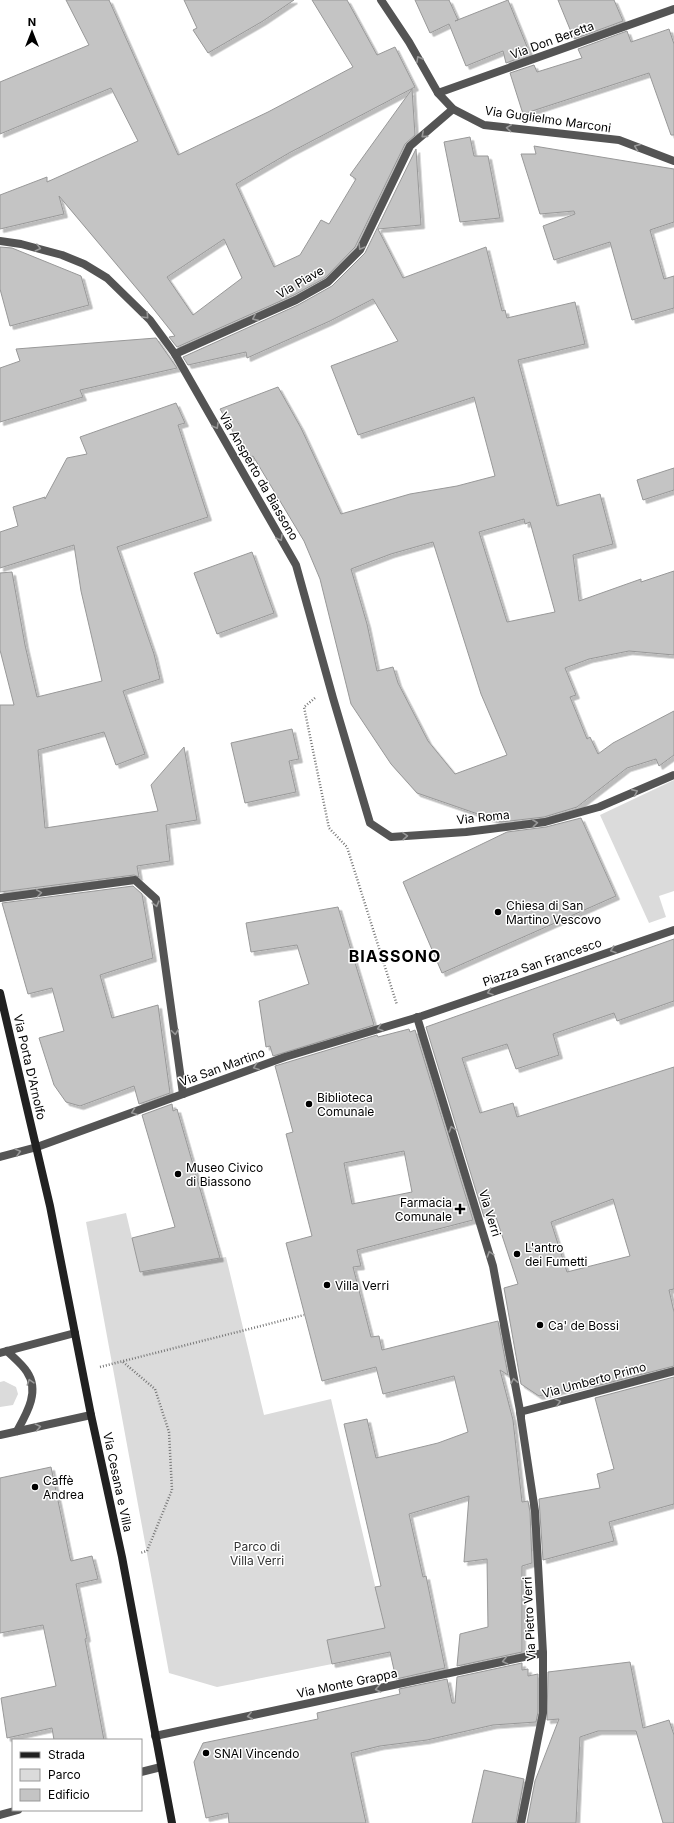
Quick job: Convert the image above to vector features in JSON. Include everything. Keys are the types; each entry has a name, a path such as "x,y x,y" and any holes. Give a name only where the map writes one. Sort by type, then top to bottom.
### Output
{"main road":[{"name":"Via Porta D'Arnolfo","path":"0,993 37,1147"},
{"name":"Via Cesana e Villa","path":"37,1147 82,1372 122,1557 172,1823"}],"street":[{"name":"Via Guglielmo Marconi","path":"381,0 409,42 438,93 453,109 484,125 619,140 674,161"},
{"name":"Via Don Beretta","path":"438,93 674,9"},
{"name":"Via Piave","path":"175,354 296,300 328,282 360,250 410,146 453,109"},
{"name":"Via Ansperto da Biassono","path":"0,241 21,244 62,255 84,264 107,278 150,320 175,354 296,565 370,823"},
{"name":"Via Roma","path":"370,823 391,837 466,832 545,822 600,807 674,775"},
{"path":"0,898 135,880 156,899 183,1094"},
{"name":"Piazza San Francesco","path":"417,1017 674,930"},
{"name":"Via San Martino","path":"0,1157 37,1147 285,1057 417,1017"},
{"name":"Via Verri","path":"417,1017 493,1266 521,1416"},
{"path":"4,1352 75,1333"},
{"path":"4,1352 27,1372 32,1388 30,1407 18,1431"},
{"name":"Via Umberto Primo","path":"521,1416 674,1371"},
{"path":"0,1435 91,1415"},
{"name":"Via Pietro Verri","path":"521,1416 535,1511 543,1653 542,1713 521,1823"},
{"name":"Via Monte Grappa","path":"155,1736 543,1653"},
{"path":"142,1772 161,1767"},
{"path":"0,1815 14,1811"}],"path":[{"path":"318,695 304,707 329,828 347,847 403,1022"},
{"path":"82,1372 304,1315"},
{"path":"122,1557 147,1551 172,1490 169,1432 155,1389 123,1362"}],"green space":[{"path":"674,780 674,891 659,896 666,917 649,923 600,815"},
{"name":"Parco di Villa Verri","path":"126,1213 140,1272 226,1257 264,1415 331,1399 385,1628 327,1640 332,1664 217,1687 169,1673 86,1222"},
{"path":"4,1381 16,1387 18,1394 13,1405 0,1407 0,1382"}],"building":[{"path":"66,0 109,0 178,155 268,112 353,67 312,0 347,0 377,55 395,47 415,87 289,153 236,184 274,267 300,255 321,220 329,224 356,179 350,175 412,89 415,135 405,144 355,247 325,278 294,295 177,347 169,337 175,336 59,196 64,214 0,229 0,195 47,177 47,182 138,141 111,88 0,134 0,82 89,45","holes":["224,239 242,278 193,315 167,277"]},
{"path":"184,0 294,0 263,21 208,53 193,30 197,28"},
{"path":"415,0 449,0 458,20 508,0 530,54 506,63 503,51 466,66 449,24 430,33"},
{"path":"558,0 614,0 623,21 574,39"},
{"path":"669,29 674,44 674,135 671,135 649,73 523,114 510,73 534,65 537,72 582,58 578,49 627,31 631,42"},
{"path":"470,137 474,156 488,156 500,218 460,222 444,142"},
{"path":"534,146 674,169 674,222 650,230 664,279 674,276 674,308 632,320 610,242 554,260 543,226 575,214 574,211 540,214 521,154 536,154"},
{"path":"416,149 421,225 378,229 403,278 486,247 502,311 505,310 507,318 575,302 585,344 518,360 557,506 600,494 613,544 573,555 579,601 641,579 641,582 674,571 674,655 629,651 589,659 565,668 576,695 570,697 587,739 590,737 598,754 613,743 674,711 674,755 659,766 656,759 627,768 577,807 544,817 501,822 417,793 391,764 351,704 320,579 304,541 253,456 248,458 220,409 278,387 301,428 341,514 410,494 457,486 495,476 474,397 358,435 331,366 398,341 373,299 330,321 247,358 246,352 188,365 183,357 298,305 332,286 365,253","holes":["524,519 525,524 530,522 555,612 507,622 479,532","433,542 481,694 507,755 455,774 428,741 398,683 393,667 377,671 367,624 351,569 391,554"]},
{"path":"0,247 12,248 81,276 89,305 10,326 0,289"},
{"path":"156,338 177,368 80,390 83,397 0,422 0,368 20,361 16,349"},
{"path":"176,403 185,423 178,425 208,517 117,547 154,654 160,679 123,691 145,754 116,765 104,732 38,750 45,828 158,811 151,785 184,747 197,820 166,825 170,861 137,866 139,877 134,875 0,892 0,705 14,705 0,650 0,573 12,572 25,645 37,697 102,681 81,591 74,545 0,568 0,532 18,526 13,507 45,497 45,499 67,458 87,454 80,437"},
{"path":"674,468 674,490 643,500 637,480"},
{"path":"252,552 274,613 217,634 194,573"},
{"path":"292,729 299,759 289,761 296,792 245,803 231,743"},
{"name":"Chiesa di San Martino Vescovo","path":"581,818 616,896 442,973 403,882 507,832 546,827"},
{"path":"133,886 142,894 153,958 100,975 112,1018 158,1005 170,1093 139,1104 134,1086 80,1106 66,1102 54,1085 39,1038 64,1031 52,988 28,994 2,903"},
{"path":"338,907 374,1025 273,1056 270,1046 266,1047 259,1001 309,984 297,945 251,952 246,923"},
{"path":"674,939 674,1001 617,1021 614,1013 553,1034 559,1055 516,1069 507,1044 462,1058 480,1113 513,1103 517,1117 674,1067 674,1289 669,1290 674,1312 674,1366 592,1387 591,1383 539,1396 521,1384 504,1288 518,1284 495,1214 484,1217 426,1027","holes":["613,1199 630,1256 567,1272 551,1222"]},
{"path":"409,1029 410,1032 415,1030 473,1220 357,1250 361,1266 353,1267 371,1337 379,1336 382,1350 498,1321 508,1375 500,1370 513,1420 522,1502 528,1501 530,1512 532,1563 522,1566 522,1652 457,1666 460,1634 488,1627 487,1559 464,1562 469,1496 409,1514 423,1577 426,1576 445,1668 396,1679 390,1652 332,1664 327,1640 385,1628 375,1587 381,1586 344,1424 367,1419 376,1458 438,1443 468,1432 454,1376 383,1394 376,1367 322,1381 286,1243 312,1236 286,1134 293,1132 275,1066 377,1035 378,1037","holes":["404,1151 412,1192 352,1204 344,1163"]},
{"name":"Museo Civico di Biassono","path":"172,1104 173,1111 177,1109 220,1258 140,1272 132,1238 175,1227 142,1115"},
{"path":"674,1377 674,1504 609,1522 614,1541 543,1560 539,1499 600,1488 597,1474 614,1469 595,1398"},
{"path":"51,1467 71,1561 92,1556 98,1579 76,1584 87,1638 85,1639 104,1739 54,1739 52,1728 7,1738 1,1698 56,1686 43,1625 0,1633 0,1478"},
{"path":"630,1662 643,1728 669,1720 674,1735 674,1823 663,1823 636,1731 598,1731 580,1737 576,1823 527,1823 535,1781 559,1719 547,1720 548,1672"},
{"path":"522,1663 522,1670 528,1669 528,1676 538,1674 538,1712 536,1722 493,1725 427,1740 380,1746 351,1753 366,1823 229,1823 228,1813 206,1818 194,1762 203,1743 318,1719 317,1713 400,1694 399,1689 447,1679 452,1703 455,1703 457,1677"},
{"path":"484,1770 524,1779 516,1823 472,1823"}],"place":[{"name":"Chiesa di San Martino Vescovo","path":"498,912"},
{"name":"Biblioteca Comunale","path":"309,1104"},
{"name":"Museo Civico di Biassono","path":"178,1174"},
{"name":"Farmacia Comunale","path":"460,1209"},
{"name":"L'antro dei Fumetti","path":"517,1254"},
{"name":"Villa Verri","path":"327,1285"},
{"name":"Ca' de Bossi","path":"540,1325"},
{"name":"Caffè Andrea","path":"35,1487"},
{"name":"SNAI Vincendo","path":"206,1753"}],"district":[{"name":"BIASSONO","path":"395,956"}]}
